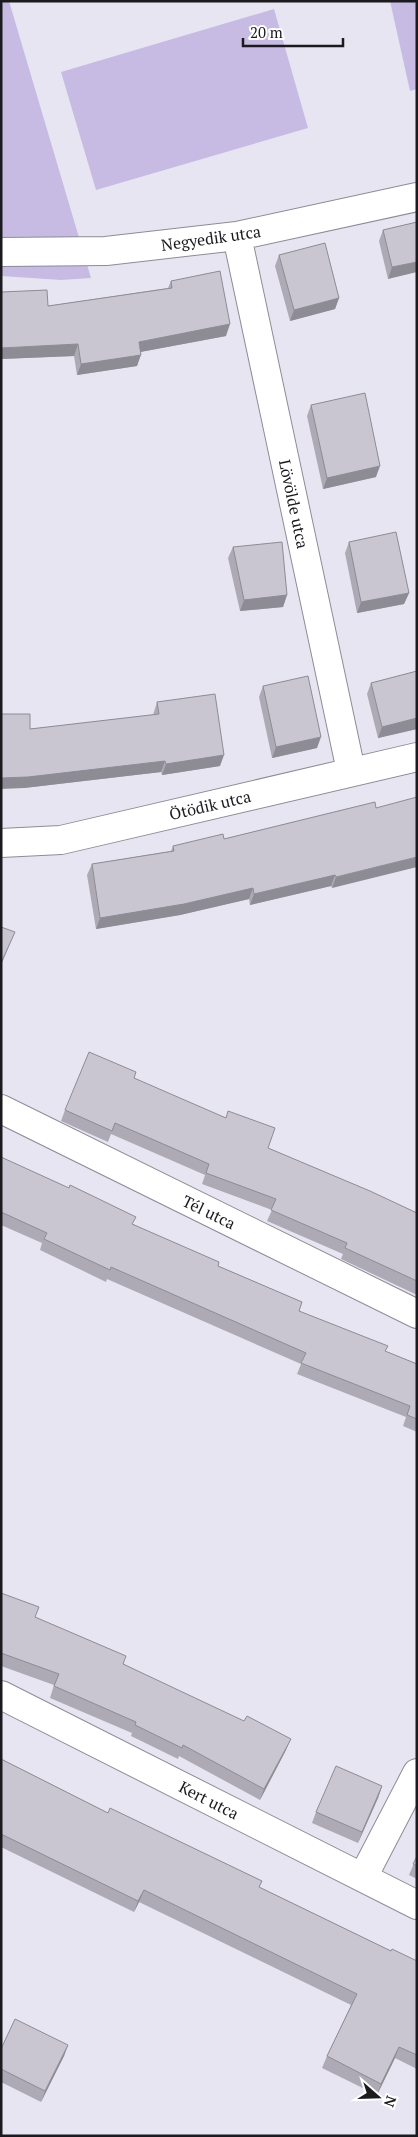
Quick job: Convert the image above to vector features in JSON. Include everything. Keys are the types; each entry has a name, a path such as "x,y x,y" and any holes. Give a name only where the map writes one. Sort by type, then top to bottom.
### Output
{"street":[{"name":"Negyedik utca","path":"1,252 106,251 236,236 417,197"},
{"name":"Lövölde utca","path":"236,236 351,771"},
{"name":"Ötödik utca","path":"1,843 61,840 417,757"},
{"name":"Tél utca","path":"1,1109 417,1314"},
{"name":"Kert utca","path":"1,1695 417,1905"},
{"path":"363,1877 417,1773"}],"shaded area":[{"path":"1,1 9,1 91,278 61,280 1,276"},
{"path":"390,1 417,1 417,89 410,91"},
{"path":"274,9 308,128 96,190 61,72"}],"building":[{"path":"417,222 417,262 392,267 383,230"},
{"path":"325,243 339,298 294,310 279,255"},
{"path":"220,271 230,324 139,342 141,355 81,364 78,344 1,348 1,292 47,290 48,306 172,288 171,281"},
{"path":"365,393 380,466 327,478 311,405"},
{"path":"396,532 409,593 361,602 349,542"},
{"path":"282,542 287,595 244,600 233,547"},
{"path":"417,671 417,718 382,727 371,683"},
{"path":"308,676 321,737 276,747 263,686"},
{"path":"215,694 224,755 166,764 165,761 28,777 1,778 1,714 30,714 30,729 159,714 157,702"},
{"path":"417,797 417,857 336,877 335,875 254,894 253,888 184,904 100,918 92,864 174,851 173,846 223,834 224,839 375,802 376,808"},
{"path":"1,927 15,932 1,963"},
{"path":"89,1052 136,1072 134,1078 226,1118 228,1111 275,1128 268,1148 417,1213 417,1281 345,1248 347,1243 271,1210 276,1199 206,1173 209,1164 115,1123 112,1131 65,1110"},
{"path":"1,1157 69,1188 70,1185 136,1217 132,1224 219,1262 218,1266 302,1302 299,1311 388,1346 385,1351 417,1364 417,1419 407,1415 410,1406 301,1363 306,1353 111,1267 110,1270 44,1239 47,1233 1,1212"},
{"path":"1,1593 39,1607 35,1617 126,1656 123,1664 244,1721 247,1716 291,1739 264,1789 183,1745 182,1748 135,1725 136,1722 54,1686 59,1674 1,1653"},
{"path":"1,1759 108,1813 110,1808 262,1881 259,1887 391,1951 392,1949 417,1961 417,2055 399,2047 381,2084 327,2056 357,1994 144,1890 138,1901 1,1834"},
{"path":"336,1766 382,1786 362,1832 316,1812"},
{"path":"417,1856 417,1866 413,1864"},
{"path":"15,2019 68,2045 45,2091 1,2069 1,2049"}]}
